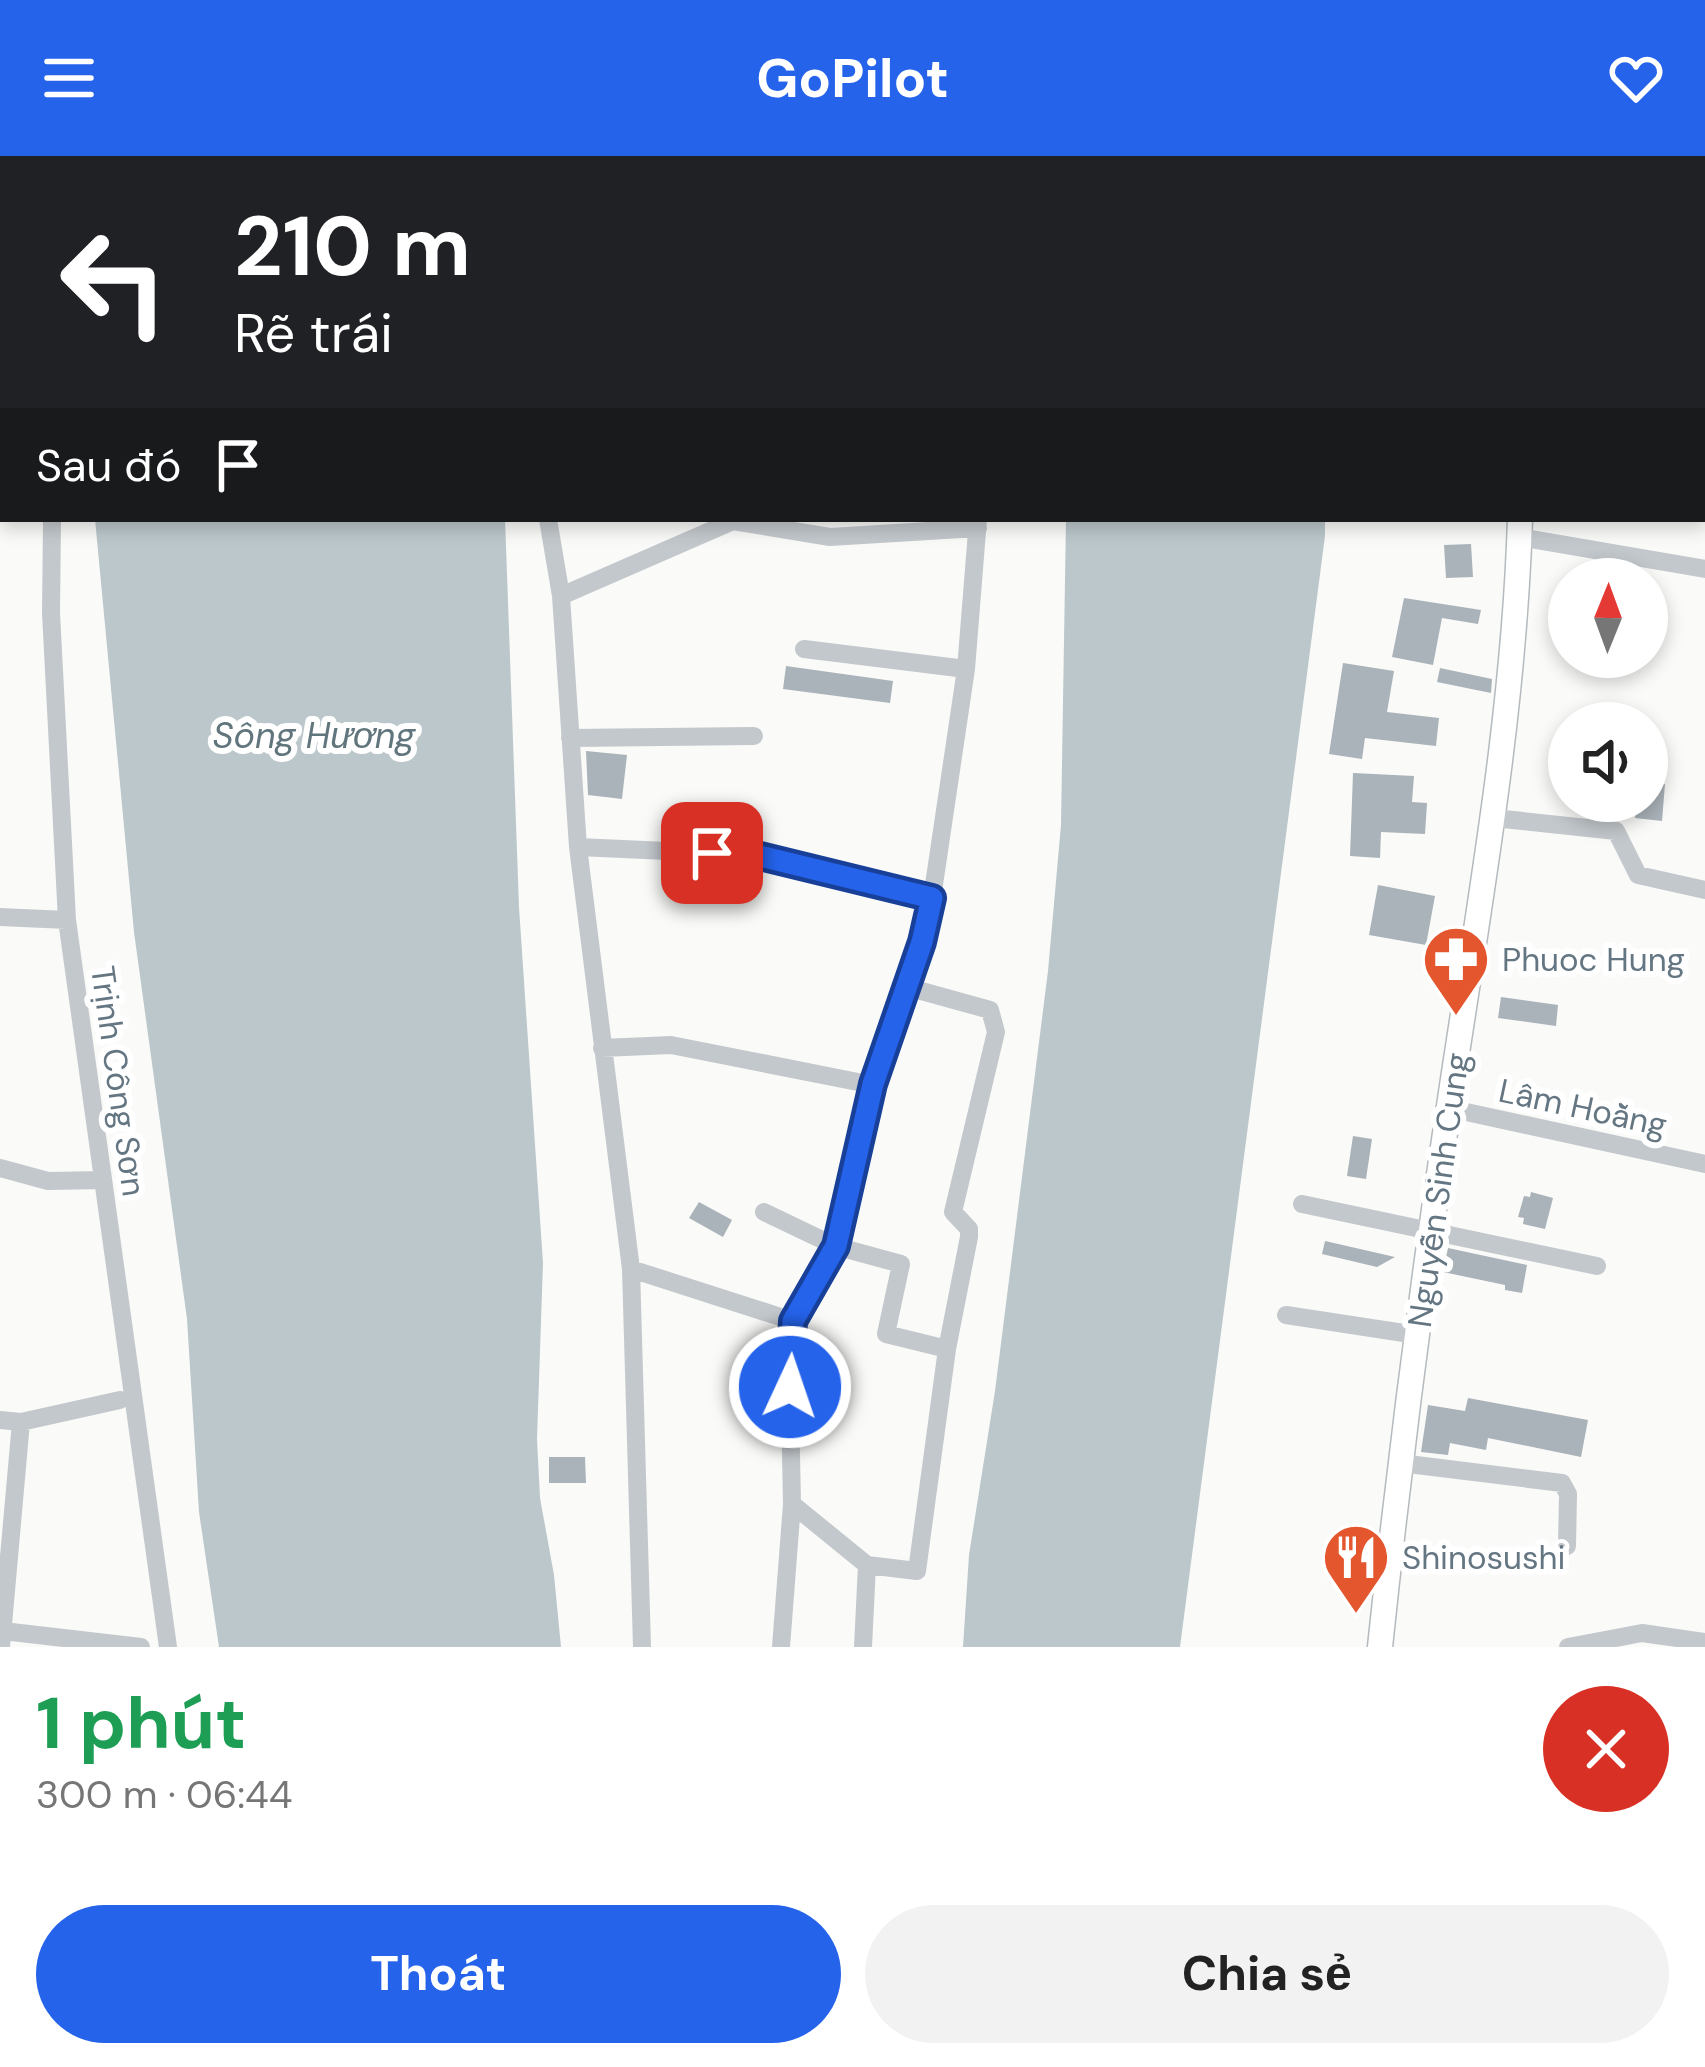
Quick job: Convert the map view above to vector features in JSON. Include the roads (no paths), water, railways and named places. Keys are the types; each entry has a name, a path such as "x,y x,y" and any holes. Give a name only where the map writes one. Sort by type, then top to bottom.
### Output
{"main road":[{"name":"Nguyễn Sinh Cung","path":"1380,1647 1448,1108 1494,818 1519,528"}],"street":[{"name":"Trịnh Công Sơn","path":"52,522 50,613 67,920 168,1647"},
{"path":"549,522 561,596 578,847 631,1269 642,1647"},
{"path":"561,596 728,522"},
{"path":"744,522 830,537 978,523 965,669 932,898 873,1084 836,1246 793,1321 789,1357 792,1504 782,1647"},
{"path":"1519,528 1705,568"},
{"path":"804,649 965,669"},
{"path":"570,738 754,736"},
{"path":"1494,818 1616,831 1638,875 1705,890"},
{"path":"578,847 756,855 932,898"},
{"path":"0,917 67,920"},
{"path":"792,1504 868,1565 917,1571 947,1349 969,1237 969,1229 952,1212 996,1032 989,1010 907,987"},
{"path":"602,1048 671,1046 873,1084"},
{"name":"Lâm Hoằng","path":"1448,1108 1705,1164"},
{"path":"0,1168 48,1181 103,1180"},
{"path":"1302,1204 1597,1266"},
{"path":"764,1212 836,1246 902,1264 886,1334 947,1349"},
{"path":"631,1269 793,1321"},
{"path":"1286,1315 1417,1335"},
{"path":"0,1420 21,1422 120,1400"},
{"path":"21,1422 2,1639 141,1647"},
{"path":"1400,1463 1562,1483 1568,1494 1567,1546"},
{"path":"863,1647 868,1565"},
{"path":"1579,1646 1642,1634 1705,1642"}],"water":[{"name":"Sông Hương","path":"95,522 505,522 519,907 543,1263 537,1439 540,1498 561,1647 219,1647 199,1512 187,1319 134,932"},
{"path":"1066,522 1325,522 1180,1647 963,1647 969,1555 995,1391 1048,971 1061,825"}],"place":[{"name":"Phuoc Hung","path":"1456,1018"},
{"name":"Shinosushi","path":"1356,1616"}]}
